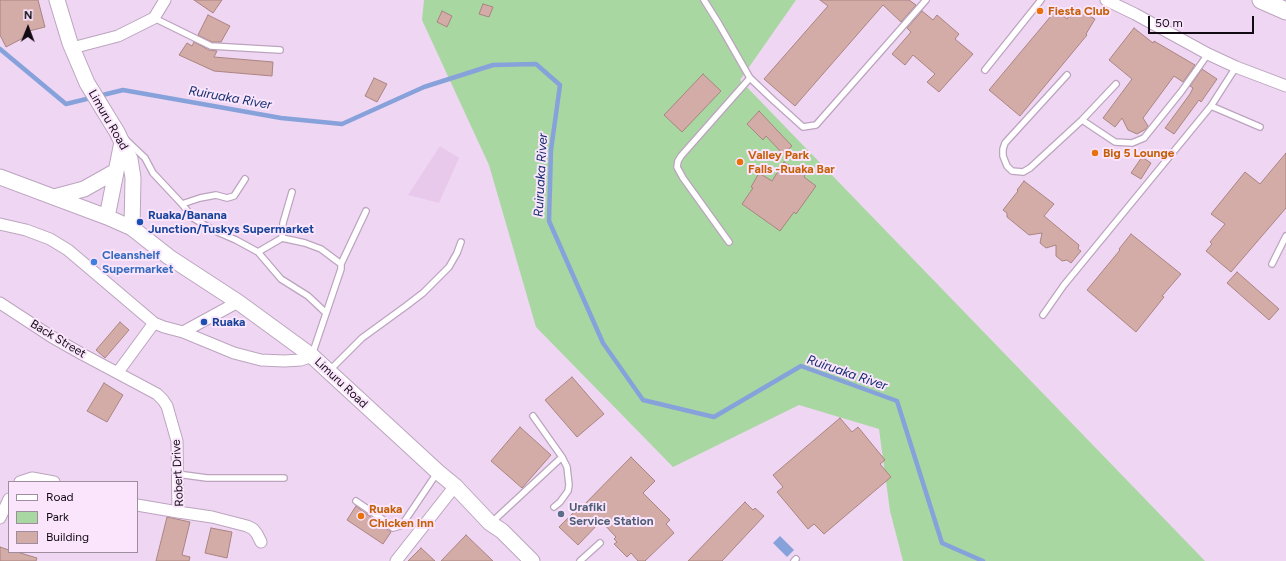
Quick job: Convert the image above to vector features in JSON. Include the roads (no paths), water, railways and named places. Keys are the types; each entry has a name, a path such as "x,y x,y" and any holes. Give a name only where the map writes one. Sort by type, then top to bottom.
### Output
{"main road":[{"name":"Limuru Road","path":"57,0 72,48 88,84 120,137 130,159 132,178 132,228"},
{"path":"1261,0 1286,12"},
{"path":"107,217 116,171 120,137"},
{"path":"54,197 84,189 116,171"},
{"name":"Limuru Road","path":"0,177 107,217 132,228 169,256 238,302 312,356 455,486 490,523 502,531 532,561"}],"street":[{"path":"72,48 118,36 154,18 165,0"},
{"path":"1106,0 1208,54 1236,67 1286,86"},
{"path":"0,224 26,230 50,239 68,250 154,323 183,332 234,353 261,360 301,360 312,356"},
{"path":"183,332 238,302"},
{"name":"Back Street","path":"0,303 58,341 118,372"},
{"path":"118,372 154,323"},
{"name":"Robert Drive","path":"118,372 157,394 164,400 178,441 178,512 212,517 247,526 253,529 260,542"},
{"path":"23,481 32,478 48,481"},
{"path":"396,561 455,486"},
{"path":"0,518 8,501"},
{"path":"138,505 178,512"}],"lane":[{"path":"704,0 750,78 803,127 816,125 926,0"},
{"path":"985,70 1041,0"},
{"path":"154,18 211,46 280,50"},
{"path":"1082,120 1115,142 1132,143 1144,138 1181,92 1208,54"},
{"path":"1043,315 1064,285 1210,106 1236,67"},
{"path":"1066,75 1005,143 1003,156 1007,166 1012,171 1023,172 1030,168 1082,120 1116,84"},
{"path":"729,242 683,178 677,167 681,156 750,78"},
{"path":"1210,106 1260,126"},
{"path":"120,137 134,147 145,158 152,173 182,204 193,218 213,230 258,252 281,279 308,296 326,313"},
{"path":"182,204 216,195 227,198 234,196 245,180"},
{"path":"282,238 283,223 292,192"},
{"path":"312,356 341,269 341,264 366,212"},
{"path":"1272,264 1286,236"},
{"path":"258,252 282,238 305,243 321,249 341,264"},
{"path":"329,371 362,338 406,306 439,277 449,267 461,242"},
{"path":"533,416 562,457 567,467 569,485 565,496 554,507"},
{"path":"490,523 562,457"},
{"path":"356,501 394,528 400,526 438,472"},
{"path":"177,474 207,478 284,478"},
{"path":"580,561 600,543"}],"water":[{"path":"780,536 794,550 787,557 773,543"}],"waterway":[{"name":"Ruiruaka River","path":"0,49 66,104 123,90 281,118 342,124 424,87 493,65 536,64 560,85 551,150 549,221 603,343 643,400 714,417 801,366 897,401 942,543 983,561"}],"place":[{"name":"Fiesta Club","path":"1040,11"},
{"name":"Big 5 Lounge","path":"1095,153"},
{"name":"Valley Park Falls -Ruaka Bar","path":"740,162"},
{"name":"Ruaka/Banana Junction/Tuskys Supermarket","path":"140,222"},
{"name":"Cleanshelf Supermarket","path":"94,262"},
{"name":"Ruaka","path":"204,322"},
{"name":"Urafiki Service Station","path":"561,514"},
{"name":"Ruaka Chicken Inn","path":"361,516"}]}
